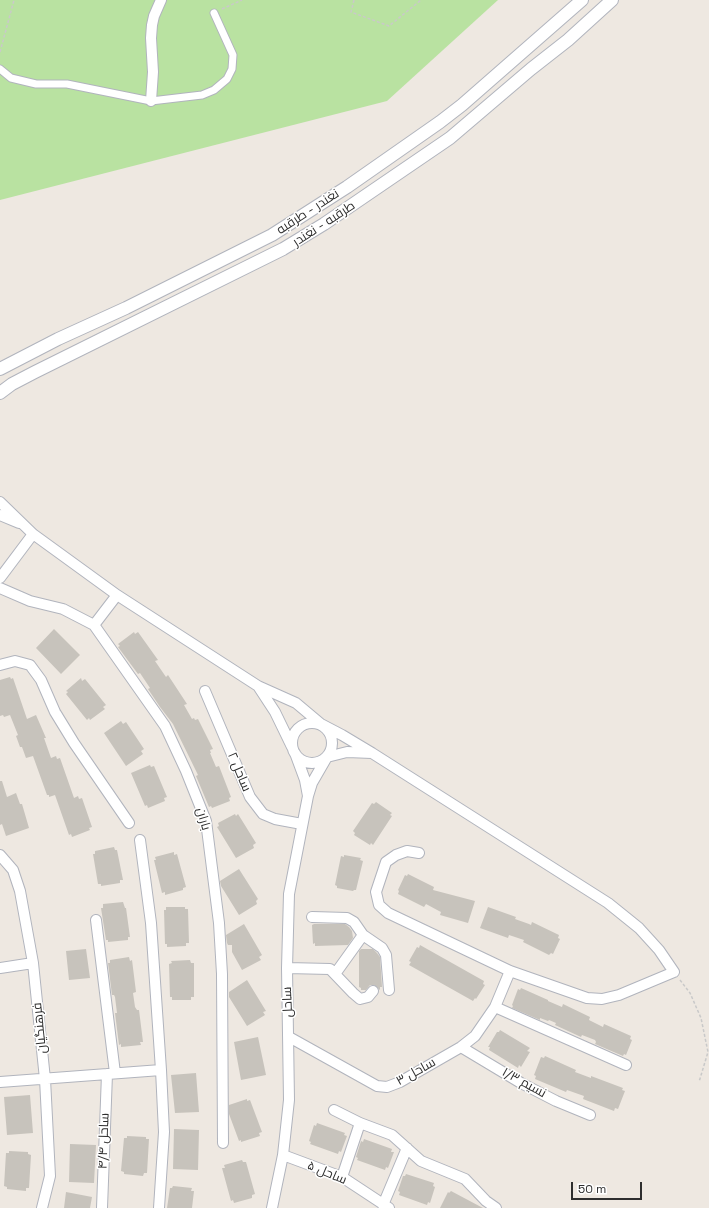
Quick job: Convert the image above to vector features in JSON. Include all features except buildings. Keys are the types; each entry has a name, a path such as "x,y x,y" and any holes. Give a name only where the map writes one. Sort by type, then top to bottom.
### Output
{"street":[{"path":"152,101 152,26 154,16 161,0"},
{"name":"نغندر - طرقبه","path":"0,370 58,339 126,308 272,235 347,187 440,122 462,105 582,0"},
{"name":"طرقبه - نغندر","path":"0,393 12,384 35,372 283,249 324,224 450,138 530,69 568,40 612,0"},
{"path":"0,68 11,78 36,84 67,84 152,101 202,95 214,90 227,79 232,69 233,55 214,14"},
{"path":"0,502 33,534 117,595 258,686 296,703 321,724 326,728 332,739 331,751 327,757 322,761 310,763 298,758 294,750 294,734 302,725 309,723 321,724 342,735 608,903 639,928 659,950 674,972 619,995 602,999 587,998 510,971 388,913 379,905 376,892 386,862 396,855 407,851 419,853"},
{"path":"0,515 22,524"},
{"path":"0,578 33,534"},
{"name":"باران","path":"0,588 30,602 63,609 94,625 165,726 186,771 206,821 219,923 222,974 223,1142"},
{"path":"94,625 117,595"},
{"path":"0,665 15,661 30,665 41,680 55,712 74,743 128,823"},
{"name":"ساحل","path":"258,686 275,712 294,750 305,780 308,796"},
{"name":"ساحل ۲","path":"205,691 250,797 263,814 275,819 302,824"},
{"path":"327,757 347,752 372,753"},
{"name":"ساحل","path":"272,1208 283,1155 289,1100 287,968 289,894 308,796 312,783 327,757"},
{"path":"140,840 151,923 161,1070 164,1132 158,1208"},
{"name":"فرهنگیان","path":"0,855 13,870 20,891 33,963 45,1079 50,1176 42,1208"},
{"path":"312,918 347,918 354,922 363,935 382,948 386,955 389,990"},
{"name":"ساحل ۴/۴","path":"96,920 111,1073 102,1208"},
{"path":"335,974 363,935"},
{"path":"0,968 33,963"},
{"path":"287,968 330,969 360,999 368,997 374,991"},
{"name":"ساحل ۳","path":"288,1037 377,1086 387,1087 400,1082 461,1047 475,1036 495,1007 510,971"},
{"path":"495,1007 626,1065"},
{"name":"نسیم ۱/۳","path":"461,1047 521,1083 556,1101 590,1115"},
{"path":"0,1082 161,1070"},
{"path":"334,1110 360,1123 392,1135 421,1161 465,1179 486,1201 496,1208"},
{"path":"342,1177 360,1123"},
{"path":"386,1206 407,1148"},
{"name":"ساحل ۵","path":"283,1155 342,1177 386,1206"}],"path":[{"path":"0,52 14,0"},
{"path":"214,14 225,7 242,0"},
{"path":"354,0 351,12 389,26 421,0"},
{"path":"674,972 690,993 701,1018 708,1052 699,1082"}],"green space":[{"path":"0,0 498,0 387,101 0,200"}]}
